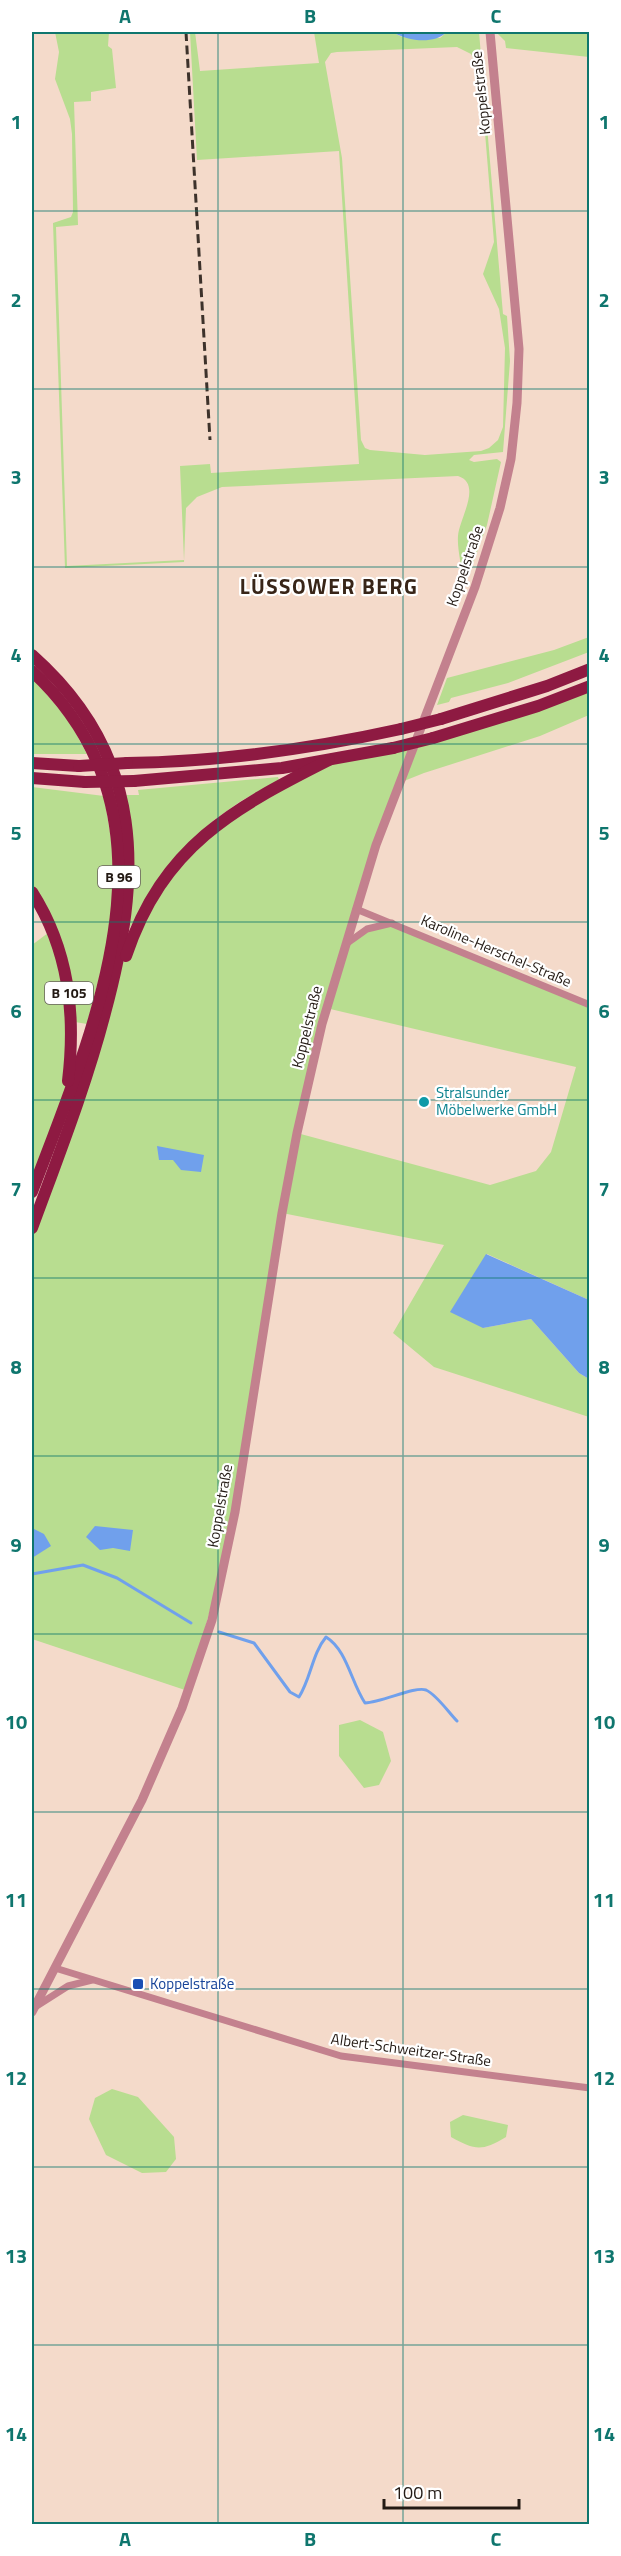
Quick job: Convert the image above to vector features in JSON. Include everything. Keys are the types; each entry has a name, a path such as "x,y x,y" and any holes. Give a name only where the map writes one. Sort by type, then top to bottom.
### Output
{"highway":[{"name":"B 96","path":"32,655 64,687 90,723 115,774 125,818 130,855 126,918 104,1017"},
{"path":"32,763 79,766 188,762 280,753 328,745 441,718 535,689 590,669"},
{"name":"B 96","path":"32,671 64,707 91,748 105,784 117,830 119,892 111,953 84,1053 66,1101"},
{"name":"B 96","path":"32,778 85,782 134,781 218,775 329,760 433,738 538,706 590,686"},
{"name":"B 96","path":"104,1017 138,923 162,883 186,853 220,821 240,807 329,760"},
{"name":"B 105","path":"32,892 59,949 70,997 72,1047 66,1101 32,1192"},
{"name":"B 105","path":"32,1228 77,1104 104,1017"}],"street":[{"name":"Koppelstraße","path":"33,2010 142,1800 182,1708 212,1620 235,1512 297,1133 322,1024 381,830 486,556 501,508 511,459 517,403 519,349 490,32"},
{"name":"Karoline-Herschel-Straße","path":"356,909 590,1005"},
{"path":"345,945 367,929 392,923"},
{"name":"Albert-Schweitzer-Straße","path":"55,1968 341,2056 590,2088"},
{"path":"33,2010 68,1986 94,1980"}],"green space":[{"path":"55,32 109,32 108,46 112,49 116,88 91,92 91,101 74,102 78,225 56,227 67,566 184,560 180,466 210,464 211,473 359,464 339,151 197,160 190,32 195,32 200,71 319,63 314,32 392,32 402,37 440,38 447,32 479,32 503,314 507,316 510,361 503,452 474,455 469,460 474,462 497,459 501,462 487,525 468,577 462,579 458,536 468,503 469,486 458,476 222,487 197,497 186,508 184,562 65,568 53,223 71,217 73,212 70,119 55,79 59,52","holes":["457,47 471,54 480,72 494,242 483,274 499,309 505,348 503,427 498,440 489,448 481,451 425,455 370,450 365,448 361,440 342,158 325,62 331,53 337,52"]},
{"path":"496,32 589,32 589,57 506,48 505,41"},
{"path":"589,637 589,652 508,683 451,698 449,702 437,705 447,678 554,650"},
{"path":"32,677 69,721 87,754 32,754"},
{"path":"589,686 589,715 540,736 399,783 345,944 367,929 392,923 589,1005 589,1300 487,1254 483,1328 531,1319 579,1373 589,1379 589,1417 434,1367 393,1333 444,1245 282,1213 229,1540 188,1691 32,1639 32,1228 138,923 204,835 329,760 363,756","holes":["326,1008 576,1067 551,1152 536,1171 490,1185 297,1133"]},
{"path":"278,777 279,780 241,801 214,820 190,842 128,930 122,795 139,795 138,790"},
{"path":"32,787 104,796 114,860 114,900 107,943 87,1024 75,1022 71,982 32,887"},
{"path":"52,930 66,974 66,1101 32,1192 32,945"},
{"path":"360,1720 383,1732 391,1761 379,1785 364,1788 339,1756 339,1725"},
{"path":"112,2089 138,2097 174,2137 176,2159 166,2172 142,2173 106,2155 89,2119 95,2098"},
{"path":"463,2115 508,2125 506,2137 478,2148 451,2137 450,2122"}],"water":[{"path":"392,32 447,32 435,39 420,40 405,38"},
{"path":"157,1146 204,1155 201,1172 181,1170 173,1160 159,1160"},
{"path":"486,1254 589,1300 589,1379 579,1373 531,1319 483,1328 450,1312"},
{"path":"95,1526 133,1530 130,1551 113,1548 100,1550 86,1537"},
{"path":"32,1528 44,1534 51,1546 32,1558"}],"waterway":[{"path":"32,1574 83,1565 117,1578 191,1623"},
{"path":"219,1632 254,1643 290,1692 299,1697 326,1637 344,1658 365,1703 421,1689 430,1692 457,1721"}],"railway":[{"path":"186,32 210,440"}],"place":[{"name":"Stralsunder Möbelwerke GmbH","path":"424,1102"},
{"name":"Koppelstraße","path":"138,1984"}],"district":[{"name":"LÜSSOWER BERG","path":"329,587"}]}
